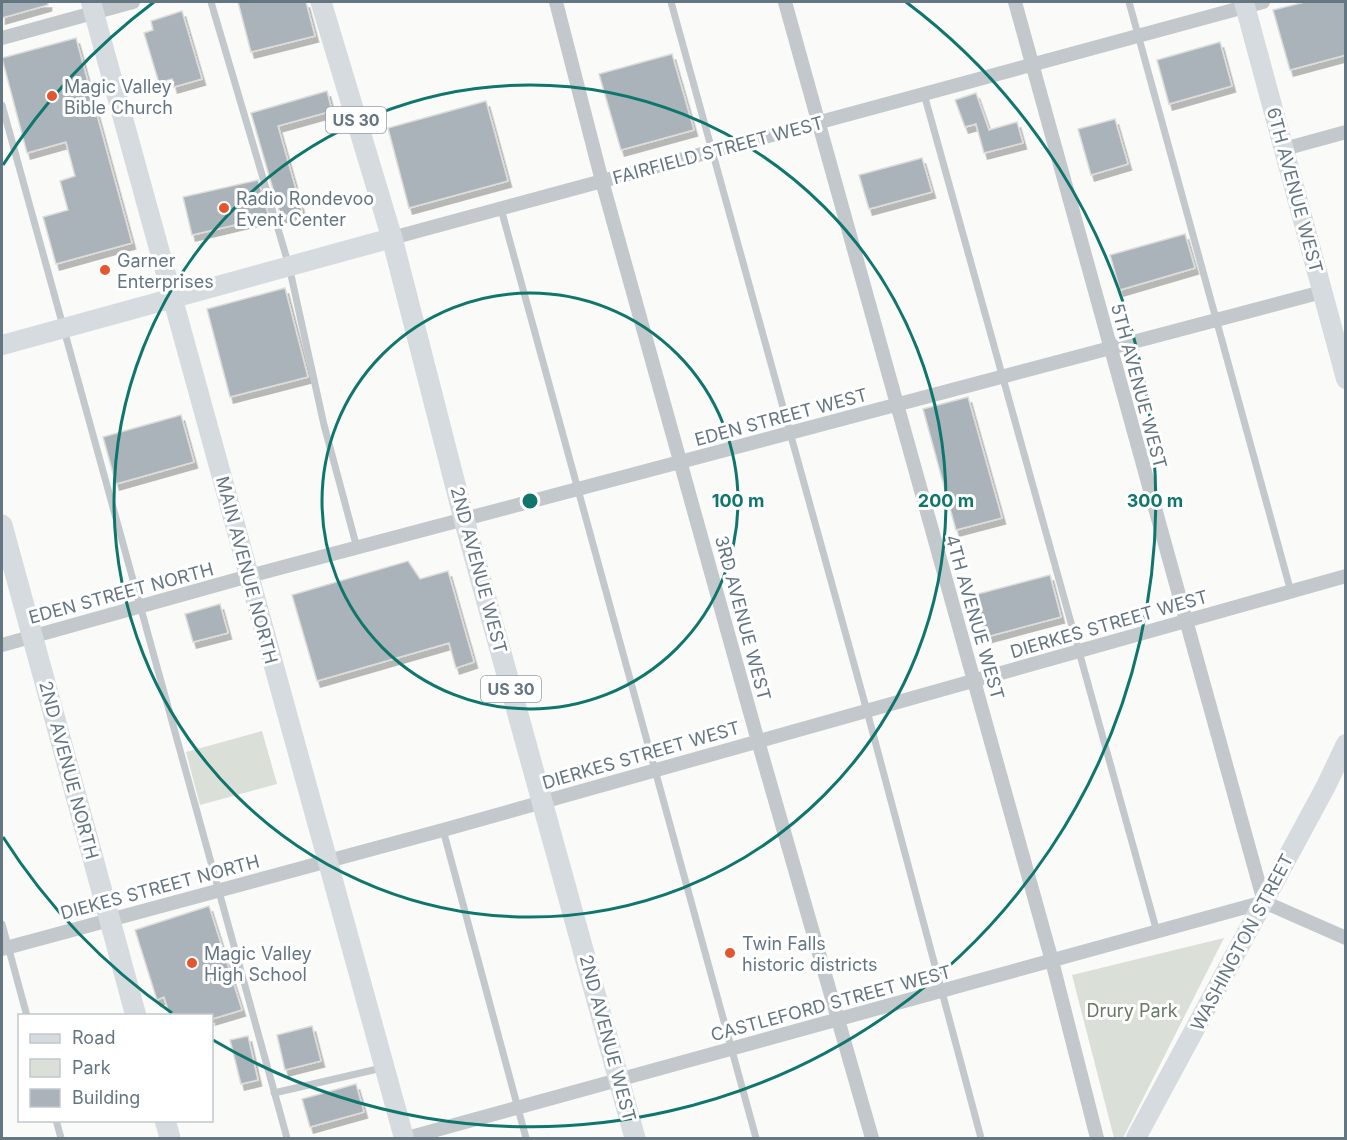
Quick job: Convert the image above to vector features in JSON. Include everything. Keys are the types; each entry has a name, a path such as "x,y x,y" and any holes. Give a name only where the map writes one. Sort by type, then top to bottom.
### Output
{"main road":[{"name":"2ND AVENUE WEST","path":"321,2 392,238 465,519 635,1138"},
{"name":"2ND AVENUE NORTH","path":"2,525 135,1014"},
{"path":"166,1122 170,1138"}],"street":[{"path":"2,38 92,7 133,2"},
{"name":"3RD AVENUE WEST","path":"556,2 602,181 758,741 872,1138"},
{"name":"4TH AVENUE WEST","path":"785,2 1052,961 1097,1138"},
{"name":"5TH AVENUE WEST","path":"1015,2 1264,902"},
{"name":"FAIRFIELD STREET WEST","path":"2,345 1251,3"},
{"name":"6TH AVENUE WEST","path":"1251,3 1284,149 1346,379"},
{"name":"MAIN AVENUE NORTH","path":"92,7 406,1138"},
{"path":"1284,149 1346,132"},
{"name":"EDEN STREET WEST","path":"249,576 1322,292"},
{"name":"EDEN STREET NORTH","path":"2,645 249,576"},
{"name":"DIERKES STREET WEST","path":"327,860 443,830 1346,576"},
{"name":"WASHINGTON STREET","path":"1136,1138 1264,902 1346,744"},
{"name":"DIEKES STREET NORTH","path":"5,948 327,860"},
{"path":"1264,902 1346,938"},
{"name":"CASTLEFORD STREET WEST","path":"406,1138 1264,902"}],"lane":[{"path":"211,2 289,266 324,425 357,548"},
{"path":"670,2 788,434 867,711 940,992 981,1138"},
{"path":"1129,2 1291,591"},
{"path":"924,94 1157,932"},
{"path":"2,105 287,1138"},
{"path":"501,208 756,1138"},
{"path":"443,830 526,1138"},
{"path":"2,924 5,948 26,1014"},
{"path":"274,1093 385,1068"},
{"path":"57,1122 61,1138"}],"green space":[{"path":"262,731 277,784 200,805 186,752"},
{"name":"Drury Park","path":"1224,938 1123,1138 1114,1138 1072,975"}],"building":[{"path":"2,2 48,2 48,5 2,18"},
{"path":"238,2 306,2 315,36 251,52"},
{"path":"1305,2 1346,2 1346,55 1290,70 1273,10"},
{"path":"182,11 202,79 174,87 172,79 159,83 144,33 153,30 151,21"},
{"path":"76,38 132,243 56,264 43,217 68,210 60,181 75,176 66,142 27,153 2,58"},
{"path":"1220,42 1232,86 1169,104 1157,60"},
{"path":"672,54 694,130 621,150 599,74"},
{"path":"327,91 332,111 278,126 302,211 281,217 251,113"},
{"path":"976,93 989,130 1017,122 1023,143 984,153 976,124 965,127 955,100"},
{"path":"486,101 508,181 409,208 388,128"},
{"path":"1115,119 1128,164 1091,175 1078,129"},
{"path":"922,158 932,192 869,209 859,175"},
{"name":"Radio Rondevoo Event Center","path":"258,180 269,217 192,235 183,197"},
{"path":"1185,234 1195,268 1120,290 1110,255"},
{"path":"285,288 308,377 230,397 207,309"},
{"path":"968,397 1002,518 956,530 923,409"},
{"path":"181,415 194,462 116,484 103,437"},
{"path":"408,561 420,579 448,571 474,662 456,668 449,643 317,681 292,595"},
{"path":"1050,575 1061,617 986,637 974,595"},
{"path":"220,604 228,633 193,642 185,614"},
{"path":"209,906 242,1010 213,1019 213,1014 169,1014 164,997 157,1000 135,930"},
{"path":"312,1026 321,1061 285,1070 277,1035"},
{"path":"248,1036 258,1080 241,1084 230,1040"},
{"path":"356,1084 364,1112 310,1127 302,1099"}],"place":[{"name":"Magic Valley Bible Church","path":"52,96"},
{"name":"Radio Rondevoo Event Center","path":"224,208"},
{"name":"Garner Enterprises","path":"105,270"},
{"name":"Twin Falls historic districts","path":"730,953"},
{"name":"Magic Valley High School","path":"192,963"}]}
